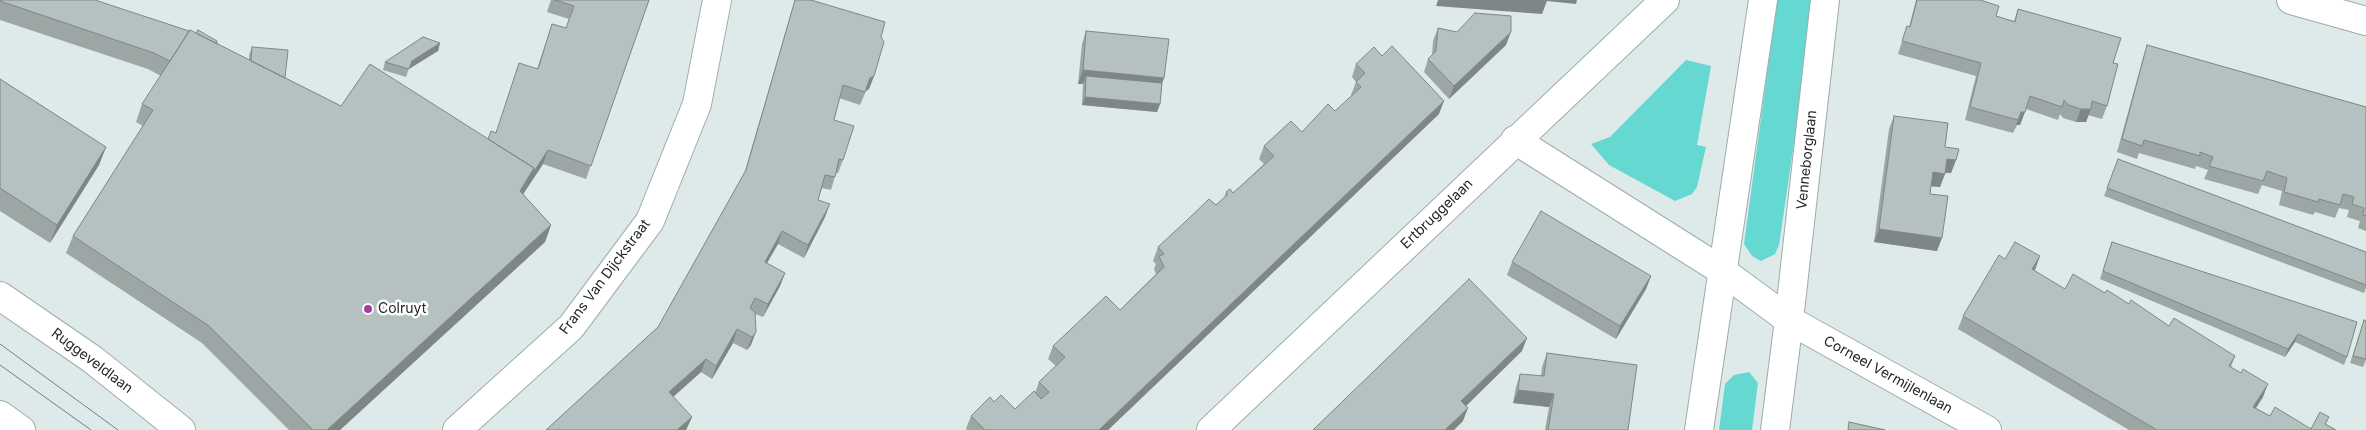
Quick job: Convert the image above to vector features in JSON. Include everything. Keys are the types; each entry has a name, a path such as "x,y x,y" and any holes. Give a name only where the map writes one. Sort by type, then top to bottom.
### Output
{"street":[{"name":"Frans Van Dijckstraat","path":"457,430 571,327 650,221 696,104 717,0"},
{"name":"Ertbruggelaan","path":"1211,430 1664,0"},
{"path":"1698,430 1762,0"},
{"name":"Venneborglaan","path":"1775,430 1790,320 1825,0"},
{"path":"2291,0 2366,21"},
{"path":"1516,140 1721,270 1790,320"},
{"name":"Ruggeveldlaan","path":"0,296 92,359 181,430"},
{"name":"Corneel Vermijlenlaan","path":"1790,320 1988,430"},
{"path":"0,415 21,430"}],"shaded area":[{"path":"1777,0 1815,0 1779,245 1775,254 1761,261 1752,256 1744,244"},
{"path":"1686,60 1711,66 1697,145 1706,147 1697,187 1692,194 1675,201 1609,165 1591,144 1610,137"},
{"path":"1749,372 1758,383 1752,430 1719,430 1725,384 1734,375"}],"building":[{"path":"0,0 95,0 189,31 170,61 154,53"},
{"path":"555,0 649,0 591,166 548,150 533,173 534,168 488,139 491,131 496,133 519,63 538,69 552,24 566,28 574,6"},
{"path":"795,0 811,0 885,22 881,37 884,42 874,76 870,78 865,92 843,85 834,120 854,126 843,160 839,159 835,177 825,175 818,200 830,204 808,245 782,231 765,262 785,273 768,304 755,298 750,308 755,312 756,332 752,337 737,329 716,366 706,359 669,392 692,417 677,430 546,430 658,327 746,170"},
{"path":"1917,0 1980,0 1999,6 1996,16 2015,22 2018,9 2121,38 2113,63 2118,64 2107,106 2092,101 2091,109 2081,109 2068,105 2064,100 2062,107 2030,96 2025,112 2021,112 2018,120 1970,107 1981,63 1902,41 1907,26 1910,27"},
{"path":"1475,13 1511,16 1511,32 1454,86 1428,59 1436,51 1438,28 1457,32"},
{"path":"190,30 341,106 370,64 534,168 520,191 551,225 327,430 313,430 209,326 73,236 153,110 142,104"},
{"path":"198,30 217,41 217,44 196,33"},
{"path":"1086,31 1169,39 1164,78 1083,70"},
{"path":"423,37 440,43 412,61 409,69 385,62"},
{"path":"2147,45 2366,107 2366,216 2363,215 2364,208 2352,204 2354,197 2343,194 2340,205 2319,199 2318,202 2284,192 2287,178 2267,171 2263,181 2209,166 2213,157 2200,152 2200,156 2144,140 2142,146 2122,139"},
{"path":"1392,46 1444,101 1099,430 985,430 971,416 990,397 994,402 1001,395 1015,409 1034,391 1041,399 1049,392 1039,382 1065,357 1053,346 1106,296 1120,310 1164,267 1159,256 1164,254 1158,247 1209,199 1216,205 1228,194 1226,192 1230,189 1233,193 1274,156 1264,146 1291,121 1302,132 1328,104 1335,111 1361,87 1356,82 1365,73 1356,64 1374,47 1382,56"},
{"path":"252,47 288,50 285,78 251,61"},
{"path":"1086,76 1162,83 1160,104 1085,97"},
{"path":"0,79 106,147 57,225 0,188"},
{"path":"1894,116 1948,123 1945,147 1959,149 1956,160 1947,159 1945,174 1933,172 1930,194 1948,196 1942,238 1879,229"},
{"path":"2118,159 2366,252 2366,285 2107,188"},
{"path":"1541,211 1651,276 1620,326 1512,262"},
{"path":"2015,242 2040,256 2032,269 2065,289 2073,274 2105,293 2107,290 2129,304 2131,300 2169,326 2174,318 2235,356 2229,366 2241,373 2243,369 2268,384 2253,407 2270,416 2275,407 2311,429 2320,412 2329,417 2325,424 2336,430 2157,430 1963,316 1999,255 2005,259"},
{"path":"2112,242 2357,322 2347,357 2298,334 2288,349 2103,271"},
{"path":"1469,279 1527,338 1461,401 1468,408 1445,430 1313,430"},
{"path":"2364,320 2366,321 2366,359 2353,356"},
{"path":"1547,353 1637,365 1628,430 1548,430 1554,394 1518,390 1520,374 1544,376"},
{"path":"1849,422 1885,430 1848,430"}],"tram line":[{"path":"0,344 118,430"},
{"path":"0,365 91,430"}],"place":[{"name":"Colruyt","path":"368,309"}]}
